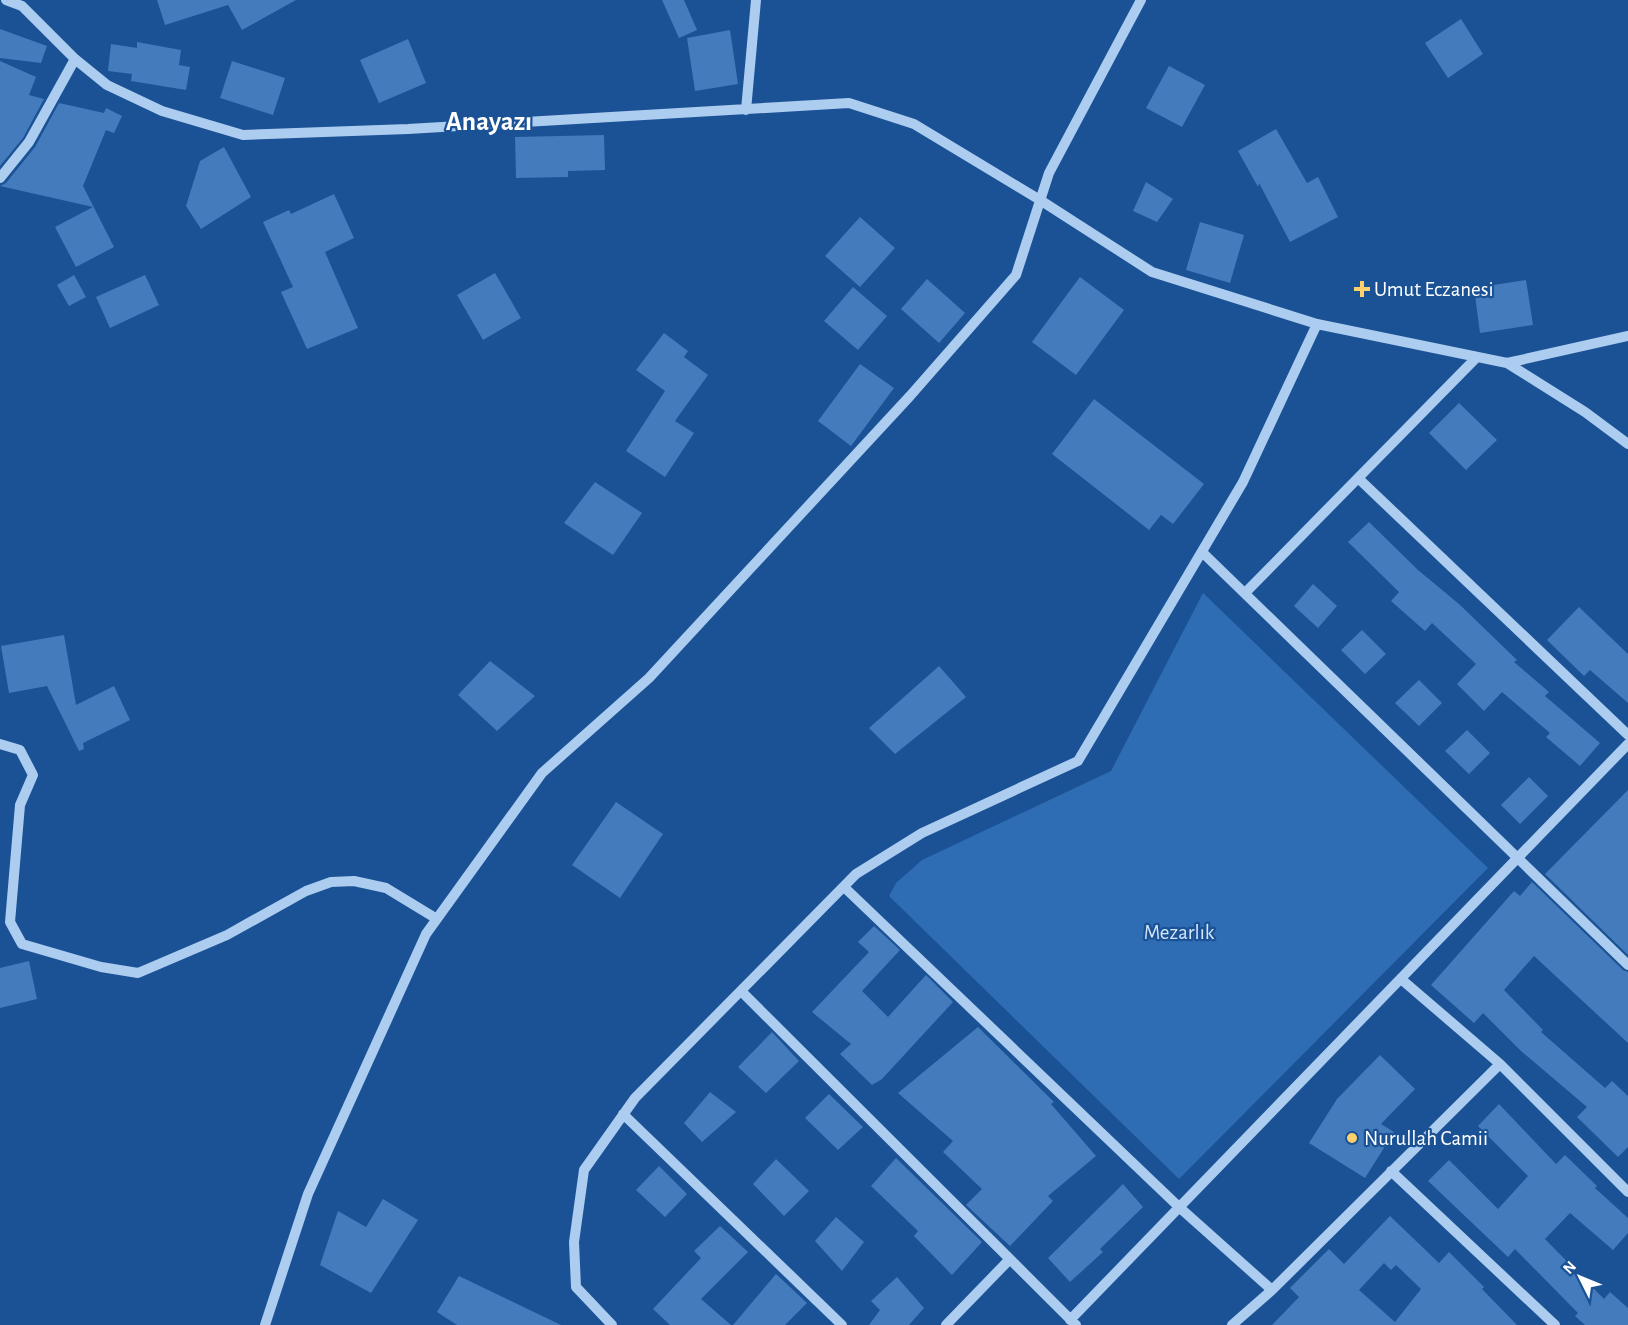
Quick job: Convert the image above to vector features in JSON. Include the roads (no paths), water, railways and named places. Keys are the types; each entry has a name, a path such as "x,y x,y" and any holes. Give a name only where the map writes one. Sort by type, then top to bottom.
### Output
{"street":[{"path":"6,0 22,6 75,59 108,85 162,111 243,135 408,129 849,103 914,124 1040,200 1152,272 1317,324 1507,363 1585,412 1628,444"},
{"path":"746,110 756,0"},
{"path":"265,1325 308,1194 426,934 542,773 649,678 910,396 1016,275 1048,173 1141,0"},
{"path":"0,178 29,142 75,59"},
{"path":"612,1325 576,1287 574,1242 584,1170 634,1098 856,874 922,833 1078,761 1243,482 1317,324"},
{"path":"1507,363 1628,336"},
{"path":"1245,593 1477,357"},
{"path":"1358,478 1628,735"},
{"path":"1202,552 1628,966"},
{"path":"0,744 20,750 33,775 20,805 10,922 22,944 101,967 138,973 227,935 306,891 331,882 354,881 386,888 437,919"},
{"path":"741,991 1073,1323 1179,1207 1628,744"},
{"path":"844,886 1179,1207 1272,1290"},
{"path":"1401,979 1500,1064 1628,1192"},
{"path":"1232,1325 1272,1290 1500,1064"},
{"path":"623,1114 842,1325"},
{"path":"1392,1171 1555,1325"},
{"path":"946,1325 1009,1260"}],"place":[{"name":"Umut Eczanesi","path":"1362,289"},
{"name":"Nurullah Camii","path":"1352,1138"}],"district":[{"name":"Anayazı","path":"489,121"}],"park label":[{"name":"Mezarlık","path":"1179,932"}]}
